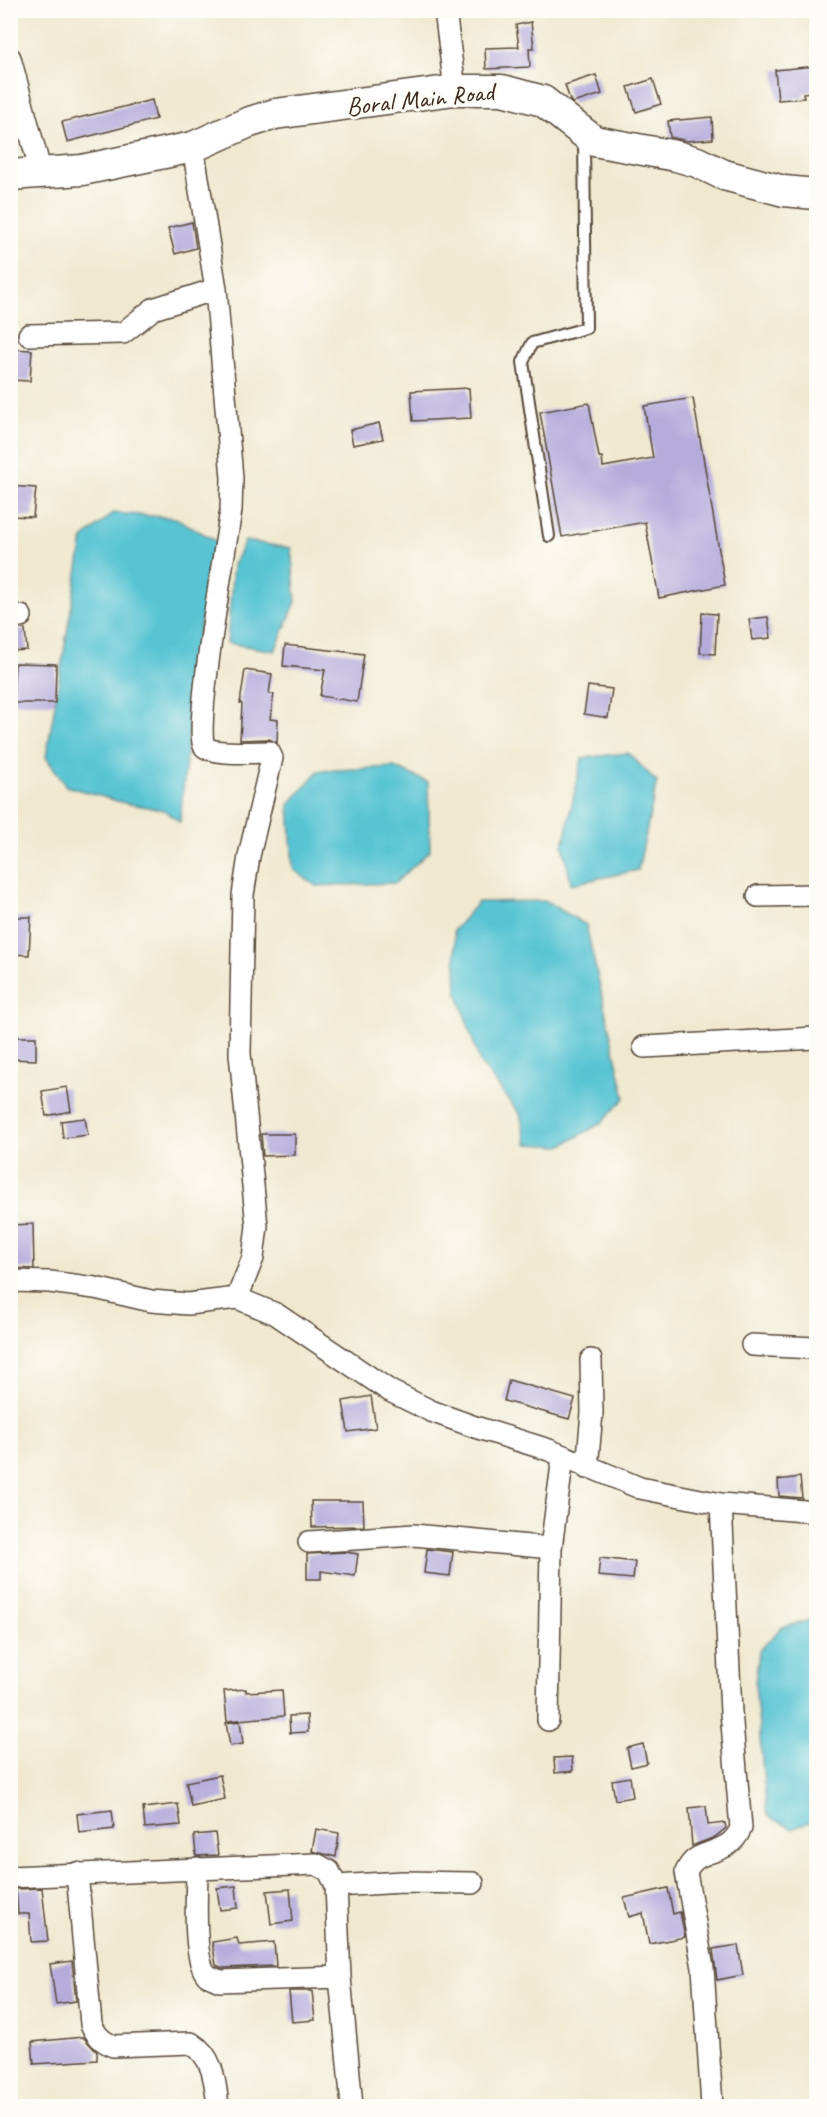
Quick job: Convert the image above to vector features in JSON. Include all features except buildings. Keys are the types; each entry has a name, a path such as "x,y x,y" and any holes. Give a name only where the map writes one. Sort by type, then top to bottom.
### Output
{"main road":[{"name":"Boral Main Road","path":"10,176 82,170 193,147 247,123 275,114 455,90 502,90 532,97 555,109 584,135 609,146 697,162 724,175 784,191 816,194"}],"street":[{"path":"445,10 455,90"},
{"path":"10,58 41,173"},
{"path":"193,147 216,289 231,450 231,510 202,706 201,741 207,748 216,751 269,752 272,758 249,856 243,895 240,1054 257,1226 253,1258 237,1298"},
{"path":"29,335 123,333 153,309 216,289"},
{"path":"758,896 816,895"},
{"path":"644,1047 816,1038"},
{"path":"10,1281 50,1281 151,1300 188,1304 237,1298 276,1314 390,1391 431,1411 563,1457 640,1488 721,1504 816,1512"},
{"path":"752,1345 816,1348"},
{"path":"587,1468 592,1413 591,1360"},
{"path":"548,1720 551,1548 563,1457"},
{"path":"712,2106 703,1968 686,1872 690,1863 702,1855 727,1847 735,1840 741,1828 731,1712 721,1504"},
{"path":"309,1542 414,1535 551,1548"},
{"path":"10,1877 316,1864 329,1871 336,1886 340,1977 352,2106"},
{"path":"196,1868 199,1946 201,1964 207,1975 220,1981 340,1977"},
{"path":"77,1873 91,2024 95,2033 102,2041 113,2046 191,2043 206,2055 214,2075 218,2106"},
{"path":"336,1886 402,1882 472,1883"}],"lane":[{"path":"549,536 523,362 532,343 586,328 584,135"}],"water":[{"path":"113,513 176,518 216,541 198,636 180,822 164,810 124,803 66,786 46,757 83,539"},
{"path":"245,541 291,548 296,602 275,651 227,643 233,565"},
{"path":"628,753 657,782 638,870 571,884 563,846 582,758"},
{"path":"394,767 428,782 430,851 395,883 316,886 293,869 289,805 318,771"},
{"path":"546,901 586,925 625,1098 600,1124 561,1146 527,1144 520,1114 480,1063 457,991 454,930 478,902"},
{"path":"816,1619 816,1819 793,1829 767,1816 755,1684 759,1651 782,1627"}]}
